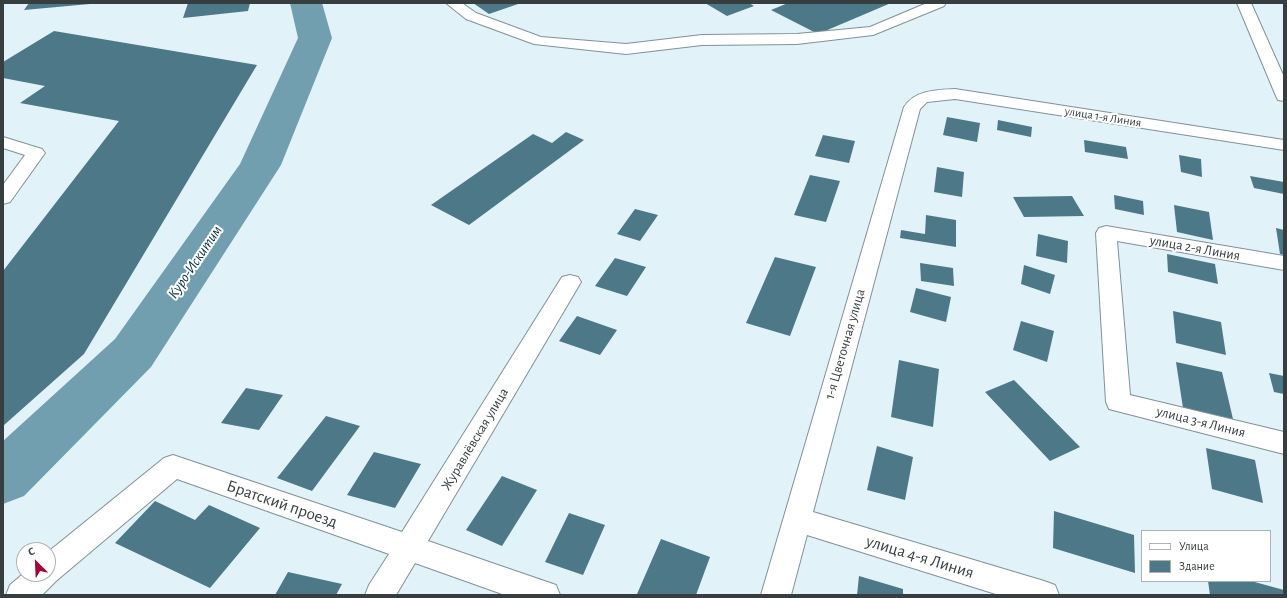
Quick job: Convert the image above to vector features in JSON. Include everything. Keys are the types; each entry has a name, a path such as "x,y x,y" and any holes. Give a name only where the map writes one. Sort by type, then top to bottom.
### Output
{"main road":[{"path":"453,3 471,16 539,41 626,49 702,40 797,39 873,30 939,3"},
{"path":"1244,3 1284,96"},
{"name":"улица 1-я Линия","path":"922,98 956,94 1284,145"},
{"name":"1-я Цветочная улица","path":"776,595 912,107 922,98"},
{"path":"3,142 36,153 3,198"},
{"name":"улица 2-я Линия","path":"1118,402 1106,233 1284,263"},
{"name":"Журавлёвская улица","path":"380,595 410,548 570,282"},
{"name":"улица 3-я Линия","path":"1118,402 1284,443"},
{"name":"Братский проезд","path":"56,563 173,466 545,595"},
{"name":"улица 4-я Линия","path":"796,519 1044,595"},
{"path":"21,595 35,582"}],"building":[{"path":"29,3 90,3 90,4 24,10"},
{"path":"188,3 250,3 248,11 183,18"},
{"path":"473,3 521,3 489,14"},
{"path":"705,3 749,3 754,6 727,16"},
{"path":"788,3 891,3 818,34 771,10"},
{"path":"54,31 257,65 84,354 3,426 3,271 119,121 20,103 45,86 3,78 3,62"},
{"path":"947,117 980,123 977,142 943,135"},
{"path":"998,120 1032,127 1031,137 997,130"},
{"path":"566,132 584,140 469,225 431,205 533,134 552,143"},
{"path":"823,135 855,141 849,163 815,156"},
{"path":"1084,140 1126,147 1128,159 1085,152"},
{"path":"1179,155 1201,159 1202,177 1181,172"},
{"path":"937,167 964,172 962,197 934,192"},
{"path":"810,175 840,181 826,222 794,215"},
{"path":"1250,176 1284,182 1284,194 1254,188"},
{"path":"1114,195 1143,201 1144,215 1115,209"},
{"path":"1072,196 1084,216 1024,217 1013,197"},
{"path":"1174,205 1209,212 1213,240 1177,232"},
{"path":"635,209 658,215 640,241 617,234"},
{"path":"926,215 956,220 956,247 900,238 901,230 925,234"},
{"path":"1276,228 1284,230 1284,255 1280,254"},
{"path":"1038,234 1068,241 1067,263 1036,256"},
{"path":"1167,254 1215,264 1218,284 1168,272"},
{"path":"775,257 816,267 790,336 746,323"},
{"path":"615,258 646,267 627,296 595,286"},
{"path":"920,263 953,268 954,286 921,281"},
{"path":"1024,265 1055,275 1050,294 1021,284"},
{"path":"916,288 951,297 946,322 910,312"},
{"path":"1173,311 1221,322 1226,355 1176,343"},
{"path":"577,316 617,330 600,355 559,341"},
{"path":"1021,321 1054,331 1047,362 1013,350"},
{"path":"899,360 939,369 933,427 891,417"},
{"path":"1176,362 1222,372 1233,419 1183,408"},
{"path":"1269,373 1284,376 1284,394 1274,392"},
{"path":"1014,380 1080,447 1050,461 985,392"},
{"path":"246,388 283,395 259,430 221,423"},
{"path":"326,416 360,426 312,491 277,478"},
{"path":"877,446 913,457 905,500 867,490"},
{"path":"1206,448 1255,460 1263,503 1212,489"},
{"path":"374,452 421,464 395,508 347,495"},
{"path":"502,476 537,490 502,546 466,530"},
{"path":"155,501 195,520 209,505 260,528 210,588 115,543"},
{"path":"1054,511 1134,535 1135,573 1053,548"},
{"path":"569,513 605,525 583,575 545,562"},
{"path":"661,539 710,557 696,595 637,594"},
{"path":"288,572 342,584 336,595 275,595"},
{"path":"859,576 903,589 903,595 857,595"},
{"path":"1208,582 1255,582 1284,590 1284,595 1210,595"}],"waterway":[{"name":"Куро-Искитим","path":"3,478 133,353 260,165 315,38 306,3"}]}
